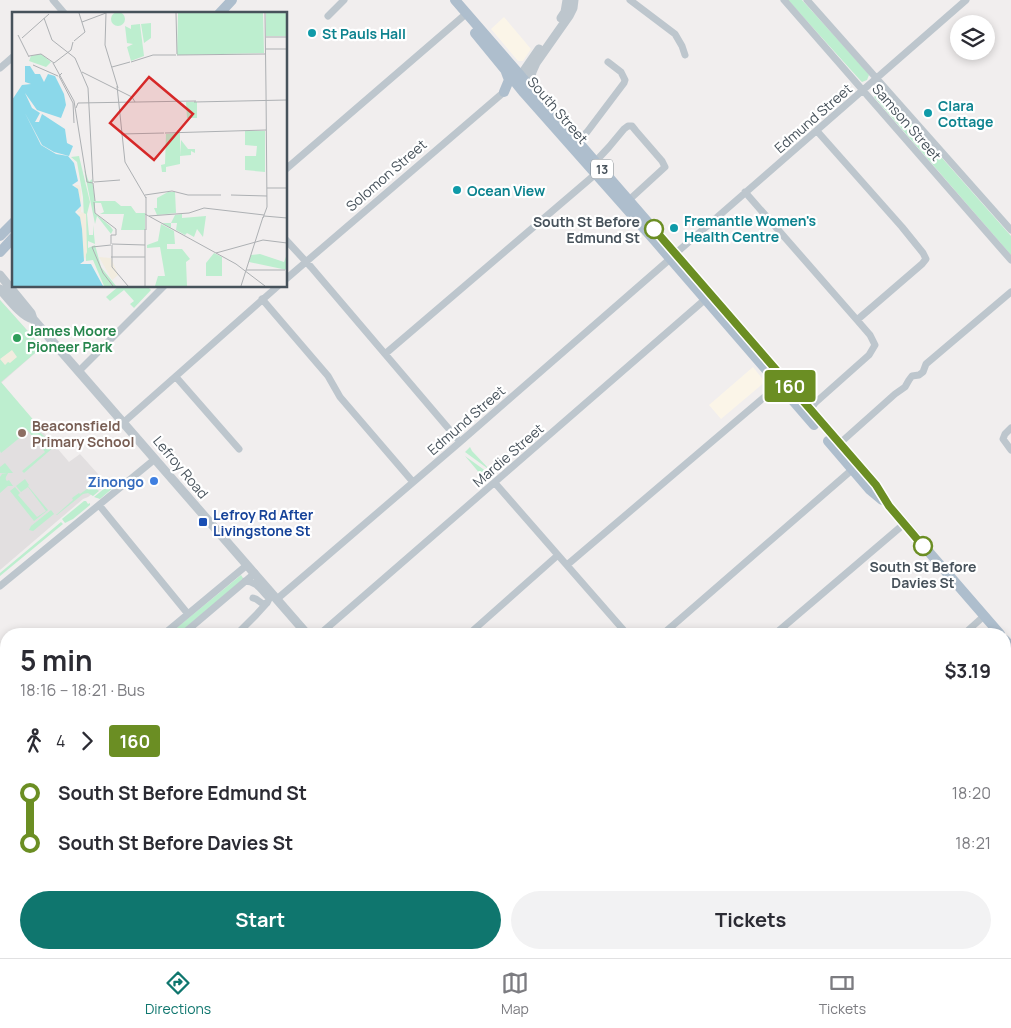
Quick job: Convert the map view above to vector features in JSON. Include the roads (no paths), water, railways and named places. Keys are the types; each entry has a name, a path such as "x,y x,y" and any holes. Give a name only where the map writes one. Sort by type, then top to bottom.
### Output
{"main road":[{"path":"221,12 232,0"},
{"name":"South Street","path":"446,0 489,39 515,84"},
{"name":"South Street","path":"455,0 505,70 509,79 515,84"},
{"name":"South Street","path":"515,84 521,80 523,85 552,119 597,168 856,467 876,485 889,506 995,628"},
{"name":"South Street","path":"597,168 629,200 672,256"},
{"path":"0,236 12,224"},
{"path":"0,252 12,240"},
{"name":"South Street","path":"782,382 840,444 856,467"}],"street":[{"path":"53,0 63,12"},
{"path":"328,16 344,0"},
{"name":"Solomon Street","path":"515,84 565,12 567,0"},
{"name":"Solomon Street","path":"288,277 533,69 569,16 574,0"},
{"path":"630,0 675,34 685,55"},
{"name":"Samson Street","path":"784,0 1011,260"},
{"name":"Samson Street","path":"807,0 1011,230"},
{"name":"Edmund Street","path":"243,628 268,604 460,442 966,0"},
{"path":"288,167 465,16"},
{"path":"0,68 12,58"},
{"path":"573,142 587,132 624,83 625,80 622,72 608,62"},
{"path":"386,354 597,168 609,147 624,129 632,126 665,167 629,200"},
{"path":"817,131 923,253 926,259 857,320"},
{"path":"746,192 870,335 875,344 869,355 810,410"},
{"path":"288,242 460,442"},
{"name":"Lefroy Road","path":"0,275 31,313 33,319 255,573 268,604 299,628"},
{"path":"79,371 162,288"},
{"path":"124,422 276,288"},
{"name":"Lefroy Road","path":"0,289 28,317 33,319"},
{"path":"840,444 905,387 912,376 923,372 926,364 1011,292"},
{"name":"Mardie Street","path":"327,628 708,297"},
{"path":"262,299 328,376 340,397 413,482"},
{"path":"176,377 239,449"},
{"path":"566,564 782,382"},
{"path":"1011,428 1003,439 1011,450"},
{"path":"0,586 155,459"},
{"path":"670,628 856,467"},
{"path":"495,483 622,628"},
{"path":"99,505 188,614"},
{"path":"783,628 904,524"},
{"path":"475,628 558,555"},
{"path":"171,628 247,565"},
{"path":"190,628 255,573"},
{"path":"246,582 256,584 268,598 268,604 262,604 256,599 252,599"},
{"path":"971,628 984,616"}],"place":[{"name":"St Pauls Hall","path":"312,33"},
{"name":"Clara Cottage","path":"928,113"},
{"name":"Ocean View","path":"457,190"},
{"name":"Fremantle Women's Health Centre","path":"674,228"},
{"name":"South St Before Edmund St","path":"654,229"},
{"name":"James Moore Pioneer Park","path":"17,338"},
{"name":"Beaconsfield Primary School","path":"22,433"},
{"name":"Zinongo","path":"154,481"},
{"name":"Lefroy Rd After Livingstone St","path":"203,522"},
{"name":"South St Before Davies St","path":"923,546"}]}
